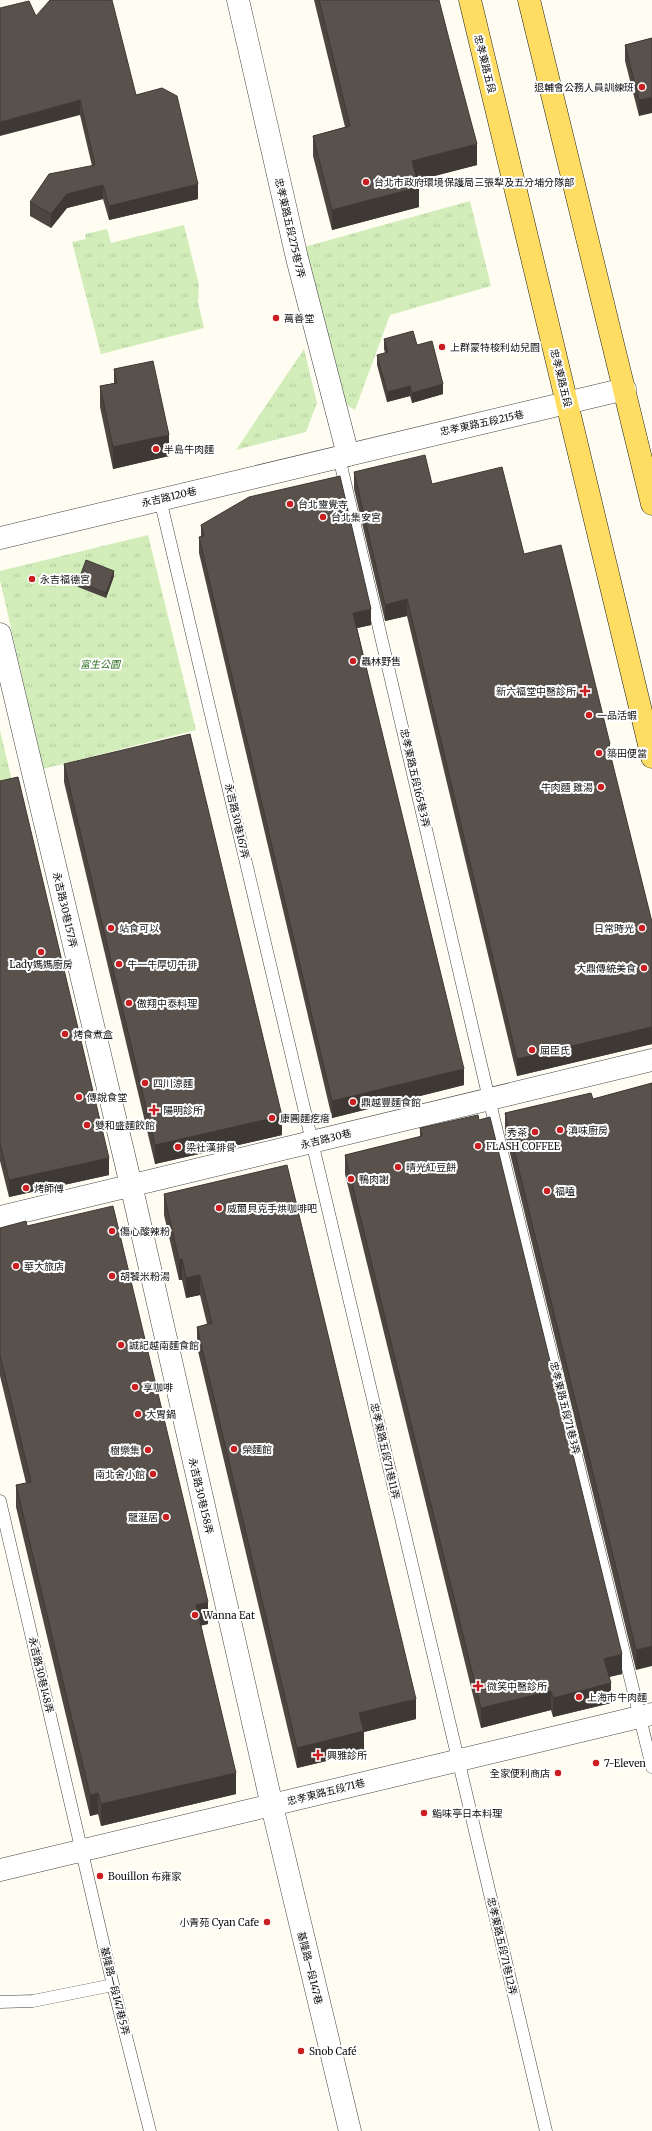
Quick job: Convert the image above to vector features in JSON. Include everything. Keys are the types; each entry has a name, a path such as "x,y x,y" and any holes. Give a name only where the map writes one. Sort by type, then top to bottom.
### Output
{"main road":[{"name":"忠孝東路五段","path":"470,0 652,757"},
{"path":"529,0 652,504"}],"street":[{"name":"忠孝東路五段275巷7弄","path":"238,0 296,258 343,456"},
{"name":"忠孝東路五段215巷","path":"343,456 625,389"},
{"name":"永吉路120巷","path":"0,538 343,456"},
{"name":"永吉路30巷157弄","path":"0,634 131,1185"},
{"name":"永吉路30巷","path":"0,1217 652,1060"},
{"name":"永吉路30巷158弄","path":"131,1185 272,1806"},
{"name":"忠孝東路五段71巷","path":"0,1870 272,1806 646,1715"},
{"name":"基隆路一段147巷","path":"272,1806 350,2131"}],"lane":[{"name":"忠孝東路五段165巷3弄","path":"343,456 489,1099"},
{"name":"永吉路30巷167弄","path":"160,499 312,1142"},
{"name":"忠孝東路五段71巷3弄","path":"489,1099 646,1715 652,1767"},
{"name":"忠孝東路五段71巷11弄","path":"312,1142 458,1761"},
{"name":"永吉路30巷148弄","path":"0,1501 82,1850"},
{"name":"忠孝東路五段71巷12弄","path":"458,1761 546,2131"},
{"name":"基隆路一段147巷5弄","path":"82,1850 113,1985 150,2131"},
{"path":"0,2002 33,2001 113,1985"}],"green space":[{"path":"470,201 491,286 390,315 355,410 345,404 304,247"},
{"path":"184,225 199,285 198,302 204,328 101,354 72,242 86,239 85,234 107,229 111,243"},
{"path":"304,349 317,403 306,432 236,450"},
{"name":"富生公園","path":"148,535 196,730 43,769 0,580 0,571"},
{"path":"0,730 13,785 0,791"}],"building":[{"path":"50,0 112,0 136,95 162,88 177,96 198,184 109,206 103,185 67,194 51,214 30,202 49,174 95,165 80,100 0,122 0,8 29,1 36,16"},
{"path":"319,0 439,0 477,144 412,161 419,187 332,210 313,136 350,126"},
{"name":"退輔會公務人員訓練班","path":"652,38 652,97 639,100 625,45"},
{"path":"413,331 417,345 432,341 443,384 412,393 410,386 387,392 377,355 388,352 384,339"},
{"path":"153,361 169,435 113,447 100,386 117,383 114,369"},
{"path":"425,455 432,484 502,467 524,554 561,545 610,744 608,745 652,922 652,1027 517,1059 407,599 385,605 354,472"},
{"path":"340,476 371,609 353,613 464,1069 332,1101 199,537 204,536 201,525 249,497"},
{"path":"86,560 114,571 106,593 78,582"},
{"path":"190,734 282,1116 155,1145 64,764"},
{"path":"18,777 109,1158 9,1180 0,1144 0,781"},
{"path":"652,1083 652,1646 636,1650 505,1113 591,1093 593,1099"},
{"path":"478,1115 479,1120 490,1117 622,1654 604,1659 611,1683 553,1698 551,1691 481,1708 345,1155 422,1136 420,1128"},
{"path":"287,1165 416,1699 359,1713 364,1731 297,1748 197,1327 212,1323 200,1275 186,1278 182,1259 179,1260 164,1194"},
{"path":"113,1206 208,1602 196,1605 236,1773 101,1804 98,1793 90,1795 16,1485 31,1482 0,1355 0,1228 26,1221 27,1226"}],"place":[{"name":"退輔會公務人員訓練班","path":"642,87"},
{"name":"台北市政府環境保護局三張犁及五分埔分隊部","path":"366,182"},
{"name":"萬善堂","path":"276,318"},
{"name":"上群蒙特梭利幼兒園","path":"442,347"},
{"name":"半島牛肉麵","path":"156,449"},
{"name":"台北靈覺寺","path":"290,504"},
{"name":"台北集安宮","path":"323,517"},
{"name":"永吉福德宮","path":"32,579"},
{"name":"蟲林野售","path":"353,661"},
{"name":"新六福堂中醫診所","path":"585,691"},
{"name":"一品活蝦","path":"589,715"},
{"name":"築田便當","path":"599,753"},
{"name":"牛肉麵 雞湯","path":"601,787"},
{"name":"站食可以","path":"111,928"},
{"name":"日常時光","path":"642,928"},
{"name":"Lady媽媽廚房","path":"41,952"},
{"name":"牛一牛厚切牛排","path":"119,964"},
{"name":"大鼎傳統美食","path":"644,968"},
{"name":"傲翔中泰料理","path":"129,1003"},
{"name":"烤食煮盒","path":"65,1034"},
{"name":"屈臣氏","path":"532,1050"},
{"name":"四川涼麵","path":"145,1083"},
{"name":"傳說食堂","path":"79,1097"},
{"name":"鼎越豐麵食館","path":"353,1102"},
{"name":"陽明診所","path":"154,1110"},
{"name":"康圓麵疙瘩","path":"272,1118"},
{"name":"雙和盛麵餃館","path":"87,1125"},
{"name":"滇味廚房","path":"560,1130"},
{"name":"秀茶","path":"535,1132"},
{"name":"FLASH COFFEE","path":"478,1146"},
{"name":"梁社漢排骨","path":"178,1147"},
{"name":"晴光紅豆餅","path":"398,1167"},
{"name":"鴨肉謝","path":"351,1179"},
{"name":"烤師傅","path":"26,1188"},
{"name":"福嗑","path":"547,1191"},
{"name":"威爾貝克手烘咖啡吧","path":"219,1208"},
{"name":"傷心酸辣粉","path":"112,1231"},
{"name":"華大旅店","path":"16,1266"},
{"name":"胡饕米粉湯","path":"112,1276"},
{"name":"誠記越南麵食館","path":"121,1345"},
{"name":"享咖啡","path":"135,1387"},
{"name":"大胃鍋","path":"138,1414"},
{"name":"榮麵館","path":"234,1449"},
{"name":"樹樂集","path":"148,1450"},
{"name":"南北舍小館","path":"153,1474"},
{"name":"龍涎居","path":"166,1517"},
{"name":"Wanna Eat","path":"195,1615"},
{"name":"微笑中醫診所","path":"478,1686"},
{"name":"上海市牛肉麵","path":"579,1697"},
{"name":"興雅診所","path":"318,1755"},
{"name":"7-Eleven","path":"596,1763"},
{"name":"全家便利商店","path":"558,1773"},
{"name":"鮨味亭日本料理","path":"424,1813"},
{"name":"Bouillon 布雍家","path":"100,1876"},
{"name":"小青苑 Cyan Cafe","path":"267,1922"},
{"name":"Snob Café","path":"301,2051"}]}
